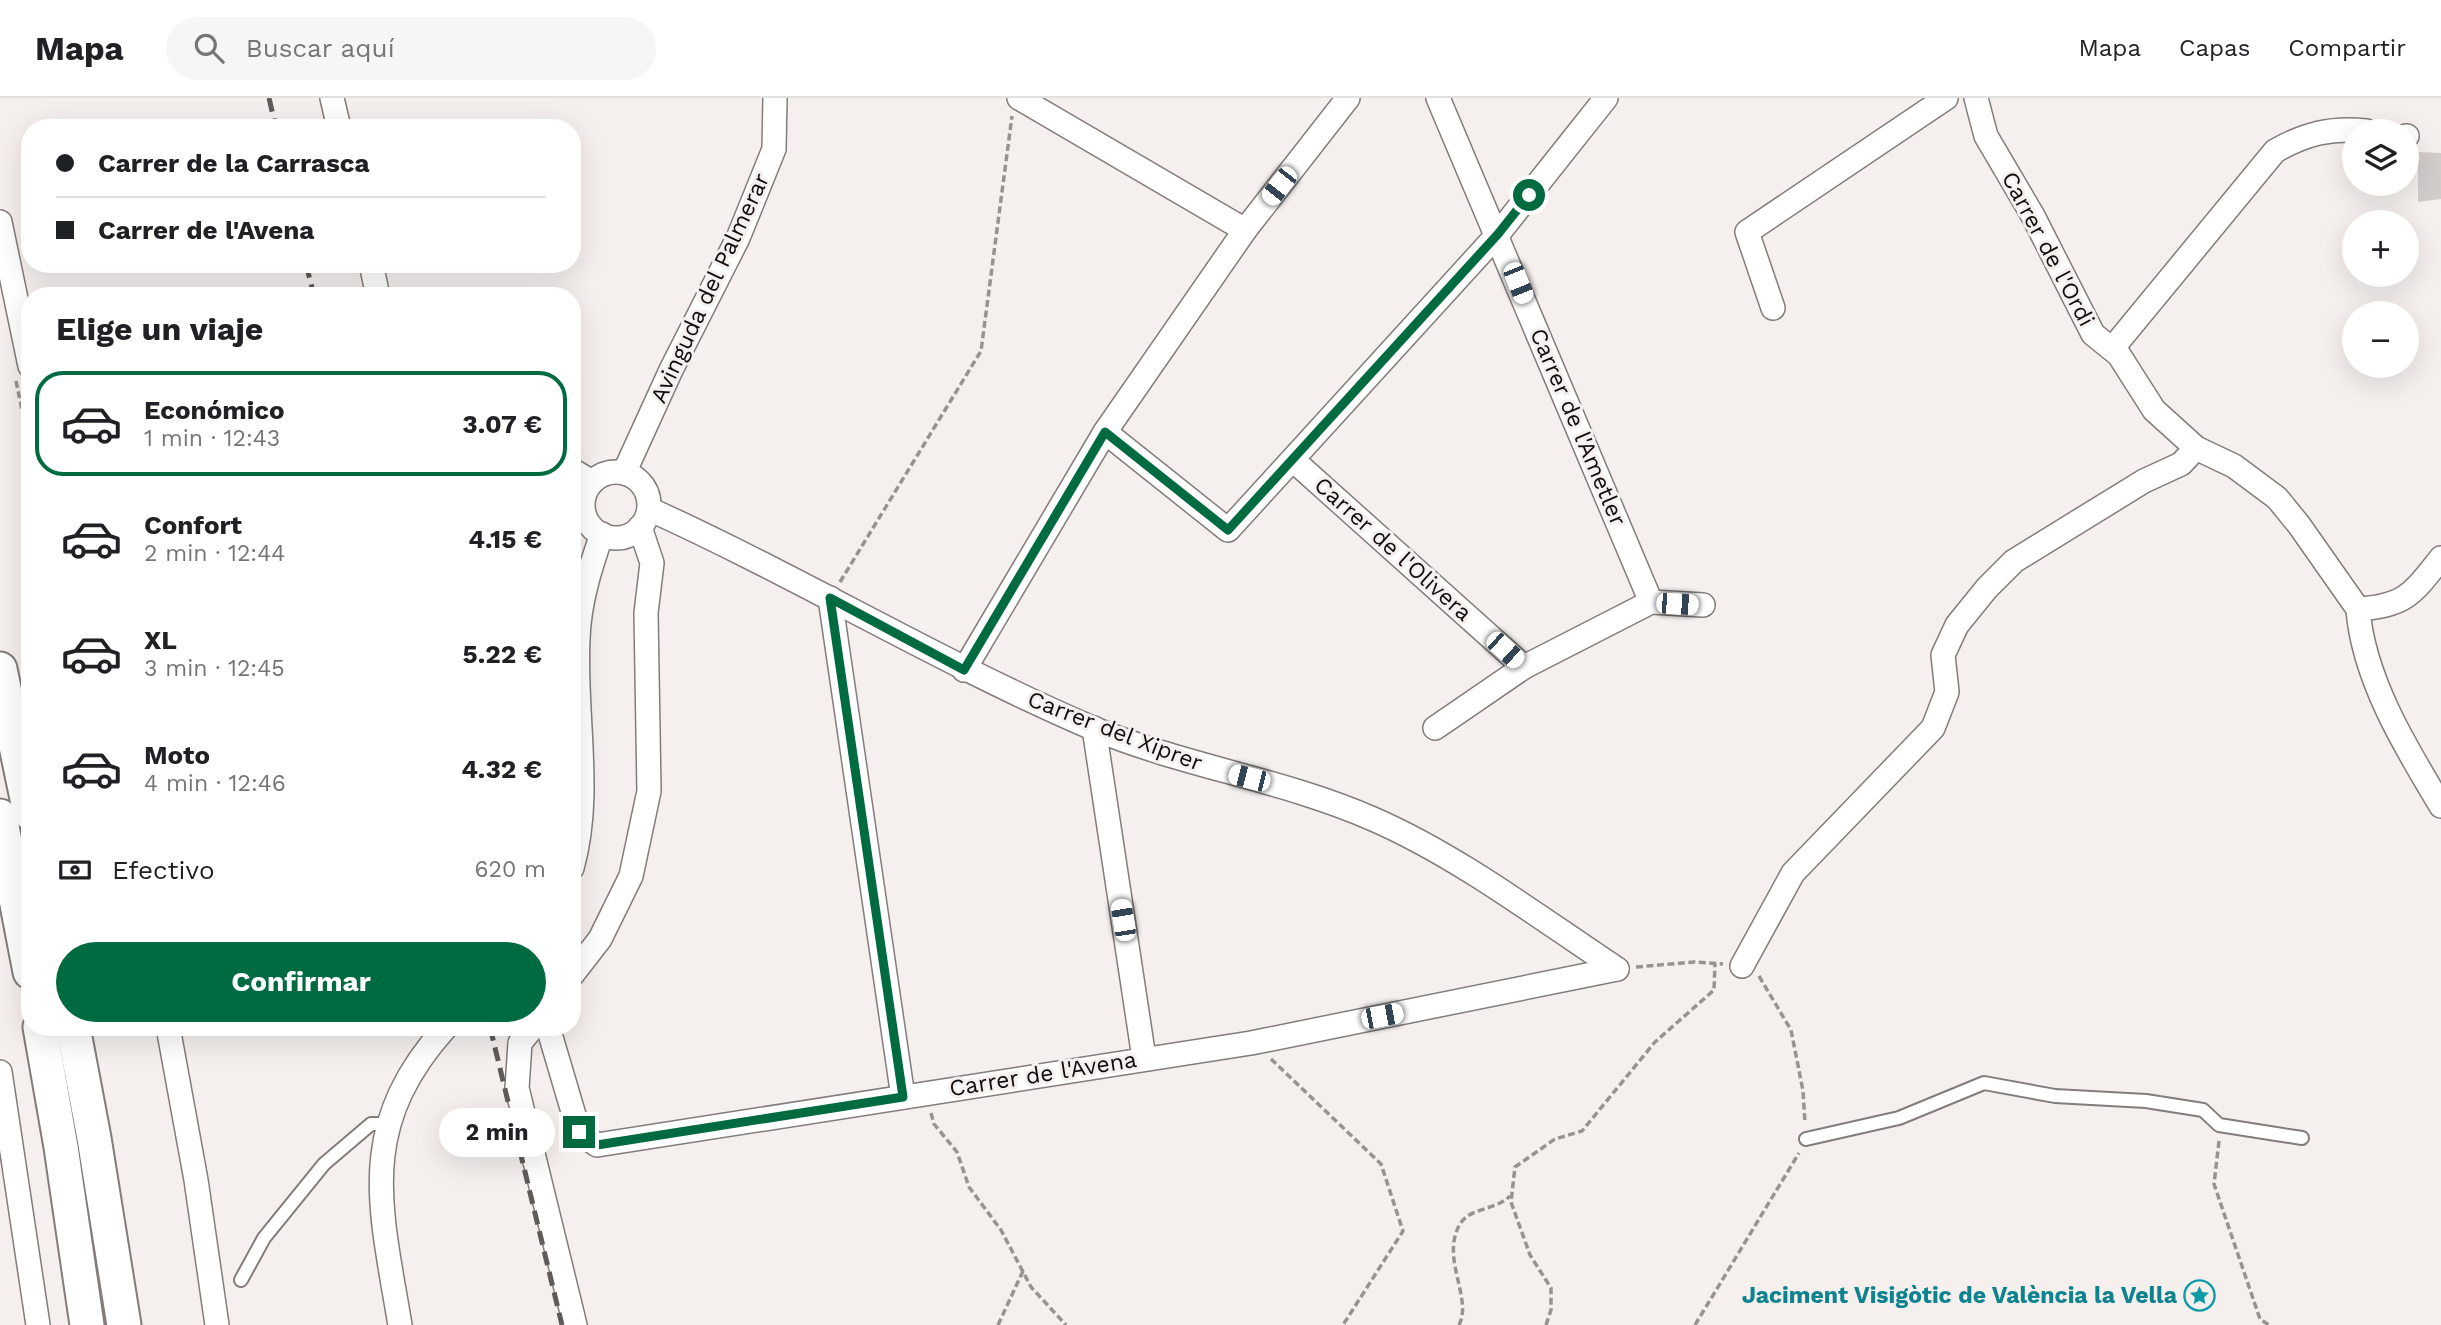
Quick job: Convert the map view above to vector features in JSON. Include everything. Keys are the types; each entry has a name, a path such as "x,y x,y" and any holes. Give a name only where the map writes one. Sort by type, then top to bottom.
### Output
{"main road":[{"path":"0,669 21,770"},
{"path":"0,816 21,925"},
{"path":"42,1036 87,1325"},
{"path":"75,1036 124,1325"}],"street":[{"path":"332,98 337,119"},
{"name":"Avinguda del Palmerar","path":"624,473 737,237 774,149 775,98"},
{"path":"964,670 1105,432 1245,230 1348,98"},
{"name":"Carrer de l'Ametler","path":"1438,98 1498,234 1651,602"},
{"path":"1105,432 1228,530 1498,234 1606,98"},
{"path":"1773,308 1747,232 1946,98"},
{"name":"Carrer de l'Ordi","path":"1976,98 1986,136 2033,216 2093,334 2119,355 2154,410 2196,449 2234,466 2277,499 2300,525 2358,609"},
{"path":"1016,105 1245,230"},
{"path":"2112,349 2274,151 2301,136 2342,128"},
{"path":"0,222 21,323"},
{"path":"1742,966 1793,873 1933,728 1947,692 1943,655 1957,625 1987,588 2014,561 2144,481 2181,464 2196,449"},
{"name":"Carrer de l'Olivera","path":"1293,460 1524,667"},
{"path":"581,509 582,476 624,473 641,483 649,500 645,518 652,563 646,613 649,791 631,876 600,939 581,963"},
{"path":"581,523 602,534 622,537 645,518"},
{"name":"Carrer del Xiprer","path":"645,518 719,541 964,670 1094,728 1226,773 1294,790 1374,819 1451,861 1617,969"},
{"path":"581,618 587,579 602,534"},
{"path":"2441,558 2411,596 2379,608 2358,609 2360,637 2400,739 2441,806"},
{"path":"830,598 903,1097"},
{"path":"1435,728 1524,667 1651,602 1703,605"},
{"path":"581,727 581,802"},
{"path":"1094,728 1144,1058"},
{"name":"Carrer de l'Avena","path":"551,1036 579,1132 597,1145 1251,1043 1617,969"},
{"path":"170,1036 196,1180 217,1325"},
{"path":"400,1325 380,1187 387,1124 411,1073 439,1036"},
{"path":"526,1036 520,1043 517,1088 575,1325"},
{"path":"0,1072 38,1325"}],"lane":[{"path":"1806,1139 1899,1118 1984,1083 2054,1096 2146,1101 2203,1110 2221,1125 2302,1138"},
{"path":"241,1280 264,1238 324,1164 371,1124 387,1124"}],"path":[{"path":"830,598 981,351 1016,105"},
{"path":"1617,969 1694,962 1742,966 1763,979 1791,1030 1803,1091 1806,1139 1695,1325"},
{"path":"1546,1325 1551,1310 1551,1288 1530,1255 1511,1202 1515,1167 1555,1139 1582,1131 1655,1042 1714,990 1715,964"},
{"path":"1251,1043 1381,1164 1385,1175 1403,1231 1343,1325"},
{"path":"926,1094 934,1124 957,1152 969,1187 1001,1230 1031,1287 1066,1325"},
{"path":"2221,1125 2214,1184 2260,1319 2269,1325"},
{"path":"1459,1325 1462,1304 1452,1247 1460,1223 1474,1212 1500,1206 1512,1195"},
{"path":"998,1325 1023,1271"}],"building":[{"path":"2419,152 2441,153 2441,199 2418,202"}],"railway":[{"path":"269,98 274,119"},
{"path":"308,273 312,287"},
{"path":"492,1036 562,1325"}],"place":[{"name":"Jaciment Visigòtic de València la Vella","path":"2200,1295"}],"route":[{"path":"579,1132 597,1145 903,1097 830,598 964,670 1105,432 1228,530 1498,234 1529,195"}]}
